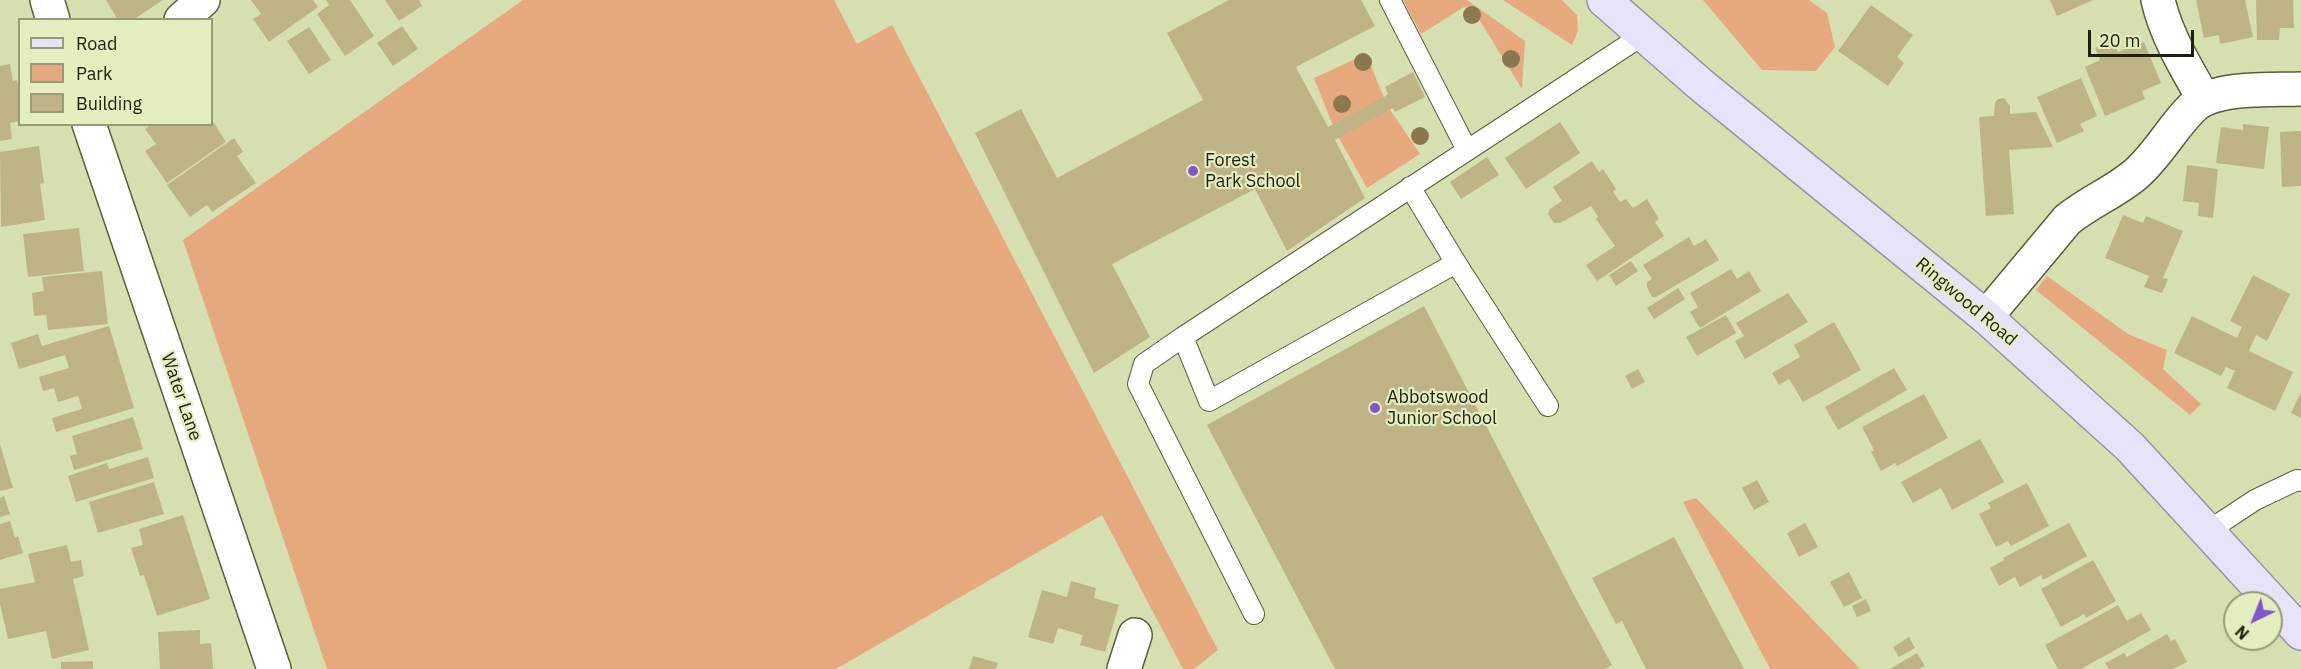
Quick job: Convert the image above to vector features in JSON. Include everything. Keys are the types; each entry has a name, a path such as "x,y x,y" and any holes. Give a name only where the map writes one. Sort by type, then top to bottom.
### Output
{"main road":[{"name":"Ringwood Road","path":"1604,0 1700,84 1986,317 2130,447 2301,633"}],"street":[{"path":"47,0 52,18"},
{"path":"183,18 203,0"},
{"path":"2158,0 2160,11 2180,57 2204,99"},
{"path":"1986,317 2067,220 2135,175 2152,159 2194,106 2204,99 2221,95 2263,90 2301,89"},
{"name":"Water Lane","path":"90,126 274,669"},
{"path":"1124,669 1135,635"}],"lane":[{"path":"1390,0 1467,150"},
{"path":"1254,614 1138,384 1144,364 1643,35"},
{"path":"1410,187 1548,406"},
{"path":"1183,337 1209,401 1456,263"},
{"path":"2208,531 2255,500 2298,480 2301,481"}],"green space":[{"path":"523,0 834,0 857,44 892,25 1218,650 1194,669 1183,669 1102,515 836,669 327,669 183,240"},
{"path":"1403,0 1467,0 1525,41 1522,89 1472,8 1464,7 1421,34"},
{"path":"1503,0 1562,0 1577,15 1578,31 1572,45"},
{"path":"1703,0 1809,0 1827,13 1835,47 1816,71 1762,70"},
{"path":"1366,54 1387,105 1420,154 1367,188 1335,131 1314,78"},
{"path":"2047,276 2128,334 2167,350 2163,369 2201,404 2190,415 2036,290"},
{"path":"1696,498 1860,669 1770,669 1683,502"}],"building":[{"path":"106,0 163,0 136,18 117,18"},
{"path":"251,0 313,0 318,7 269,42 253,19 261,14"},
{"path":"326,0 350,0 374,36 345,56 317,14 329,5"},
{"path":"385,0 419,0 422,6 399,21"},
{"name":"Forest Park School","path":"1229,0 1361,0 1375,26 1296,67 1328,127 1384,97 1388,94 1385,87 1413,72 1425,97 1395,112 1393,108 1335,140 1365,198 1287,251 1255,189 1112,264 1150,337 1094,373 975,133 1021,109 1057,178 1203,100 1167,33"},
{"path":"2050,0 2093,0 2057,16"},
{"path":"2196,0 2245,0 2253,37 2220,44 2219,35 2204,38"},
{"path":"2256,0 2293,0 2294,28 2280,28 2279,40 2257,40"},
{"path":"1871,5 1913,35 1897,57 1904,63 1888,86 1838,51"},
{"path":"402,26 418,49 393,66 377,43"},
{"path":"309,27 331,60 309,74 287,41"},
{"path":"2113,40 2118,52 2144,42 2161,83 2142,91 2145,99 2105,116 2085,67 2100,60 2095,48"},
{"path":"10,64 13,81 17,80 18,121 10,123 12,139 0,141 0,66"},
{"path":"2081,78 2097,116 2080,124 2084,131 2057,143 2037,97"},
{"path":"2004,98 2010,106 2010,114 2036,112 2053,147 2009,150 2014,214 1986,216 1979,117 1994,116 1995,102"},
{"path":"213,122 226,142 167,183 145,151 156,144 145,129 149,126 213,126"},
{"path":"1560,122 1580,153 1526,189 1505,158"},
{"path":"2243,124 2269,127 2264,169 2216,163 2221,127 2243,130"},
{"path":"2301,131 2301,186 2282,187 2280,132"},
{"path":"234,138 243,152 237,156 256,183 212,212 207,205 190,217 167,185"},
{"path":"39,146 44,183 40,184 45,220 1,227 0,152"},
{"path":"1487,157 1499,175 1461,199 1450,182"},
{"path":"1592,161 1599,172 1603,169 1616,189 1613,192 1620,202 1626,199 1633,208 1647,199 1659,219 1655,222 1664,236 1597,281 1586,265 1615,246 1596,219 1598,217 1591,206 1560,223 1554,223 1548,214 1550,209 1562,201 1553,187"},
{"path":"2187,165 2218,169 2213,218 2198,216 2199,203 2183,201"},
{"path":"2123,215 2143,223 2146,216 2183,231 2163,278 2168,279 2162,293 2144,287 2149,276 2105,258"},
{"path":"79,228 84,271 28,277 23,234"},
{"path":"1689,237 1694,246 1706,239 1719,260 1656,297 1652,297 1647,282 1652,279 1643,265"},
{"path":"1631,261 1638,271 1616,286 1609,275"},
{"path":"1731,269 1737,279 1749,271 1761,291 1700,328 1690,312 1698,307 1690,293"},
{"path":"102,271 108,324 48,330 46,315 34,316 32,293 44,291 42,277"},
{"path":"2253,275 2290,294 2267,341 2256,335 2249,351 2293,372 2275,411 2227,388 2235,371 2226,367 2221,376 2174,353 2192,316 2237,338 2242,327 2230,321"},
{"path":"1678,288 1685,299 1654,319 1647,308"},
{"path":"1788,293 1808,322 1745,359 1735,341 1744,336 1736,323"},
{"path":"1424,306 1612,665 1605,669 1335,669 1207,425"},
{"path":"1726,315 1736,333 1697,356 1686,337"},
{"path":"1834,322 1861,370 1803,402 1789,379 1779,385 1772,373 1800,357 1794,345"},
{"path":"109,326 134,408 56,432 52,418 82,409 80,402 78,396 58,402 54,388 43,391 39,377 69,368 65,355 19,369 11,343 38,334 42,346"},
{"path":"1894,368 1907,390 1838,430 1825,407"},
{"path":"1638,369 1645,382 1632,389 1625,376"},
{"path":"2301,392 2301,418 2291,413"},
{"path":"1924,394 1948,438 1897,466 1895,463 1881,471 1871,452 1874,450 1862,427"},
{"path":"133,417 143,449 74,470 70,456 77,454 72,436"},
{"path":"1980,439 2004,482 1952,510 1941,488 1913,503 1901,482"},
{"path":"0,444 13,488 0,491"},
{"path":"148,457 154,478 76,502 68,476 107,463 109,469"},
{"path":"1757,480 1769,502 1754,510 1742,488"},
{"path":"154,482 164,514 98,533 89,502"},
{"path":"2027,483 2049,526 2011,546 2008,541 1996,547 1979,514 1991,508 1988,503"},
{"path":"4,496 10,514 0,517 0,498"},
{"path":"183,515 210,599 157,616 144,575 140,576 131,548 143,545 139,529"},
{"path":"10,521 23,553 0,560 0,524"},
{"path":"1805,523 1818,547 1799,557 1787,533"},
{"path":"2069,523 2087,556 2043,580 2041,575 2020,587 2015,577 1999,586 1990,568 2004,560 2003,558"},
{"path":"1674,537 1744,669 1646,669 1622,621 1616,624 1592,578"},
{"path":"67,545 71,562 81,560 84,576 73,579 89,650 52,659 46,631 8,639 0,604 0,589 35,582 28,554"},
{"path":"2093,560 2116,601 2086,618 2084,614 2061,627 2041,589"},
{"path":"1849,572 1862,598 1844,607 1830,582"},
{"path":"1071,581 1096,588 1094,598 1119,605 1105,652 1080,645 1083,635 1058,628 1053,644 1028,637 1042,590 1067,597"},
{"path":"1866,599 1871,611 1857,617 1852,606"},
{"path":"2118,605 2127,621 2141,613 2151,630 2081,669 2058,669 2045,645"},
{"path":"200,630 200,644 211,643 213,669 160,669 158,632"},
{"path":"2167,634 2171,641 2175,639 2187,662 2173,669 2109,669 2105,663 2124,653 2127,657"},
{"path":"1909,637 1915,648 1899,657 1893,647"},
{"path":"1917,653 1925,666 1919,669 1890,669"},
{"path":"973,656 998,663 996,669 969,669"},
{"path":"93,661 93,669 61,669 61,662"}],"place":[{"name":"Forest Park School","path":"1193,171"},
{"name":"Abbotswood Junior School","path":"1375,408"}]}
